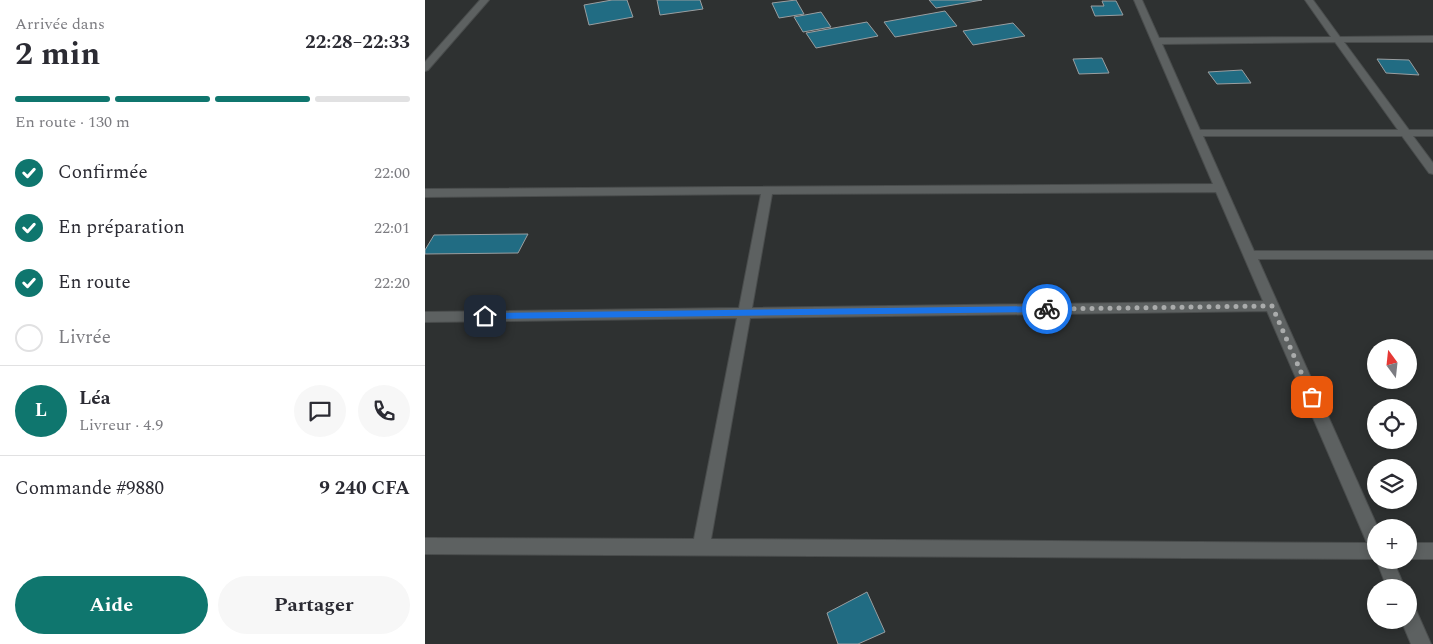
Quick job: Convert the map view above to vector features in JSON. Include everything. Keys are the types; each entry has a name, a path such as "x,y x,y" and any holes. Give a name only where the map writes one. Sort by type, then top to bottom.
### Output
{"street":[{"path":"425,68 485,0"},
{"path":"1138,0 1367,522"},
{"path":"1309,0 1433,171"},
{"path":"1155,41 1433,38"},
{"path":"1195,133 1433,133"},
{"path":"425,193 1220,188"},
{"path":"701,548 767,191"},
{"path":"1249,255 1433,255"},
{"path":"425,317 1272,306"},
{"path":"425,546 1367,550"},
{"path":"1417,551 1433,551"},
{"path":"1415,629 1421,644"}],"building":[{"path":"612,0 627,0 633,17 589,25 584,5"},
{"path":"657,0 700,0 703,9 660,15"},
{"path":"796,0 804,14 779,18 772,3"},
{"path":"929,0 982,0 936,8"},
{"path":"1102,1 1116,1 1123,15 1095,16 1091,6 1104,6"},
{"path":"945,11 957,26 895,37 884,22"},
{"path":"821,12 831,27 803,32 794,17"},
{"path":"867,22 878,36 816,48 806,33"},
{"path":"1013,23 1025,36 973,45 963,31"},
{"path":"1102,58 1109,73 1079,74 1073,59"},
{"path":"1377,59 1409,60 1419,75 1386,73"},
{"path":"1242,70 1251,83 1217,84 1208,72"},
{"path":"528,234 518,253 425,254 425,250 434,235"},
{"path":"867,592 885,632 858,644 838,644 827,613"}],"way so far":[{"path":"1047,309 1272,306 1312,397"}],"route":[{"path":"485,316 1047,309"}]}
